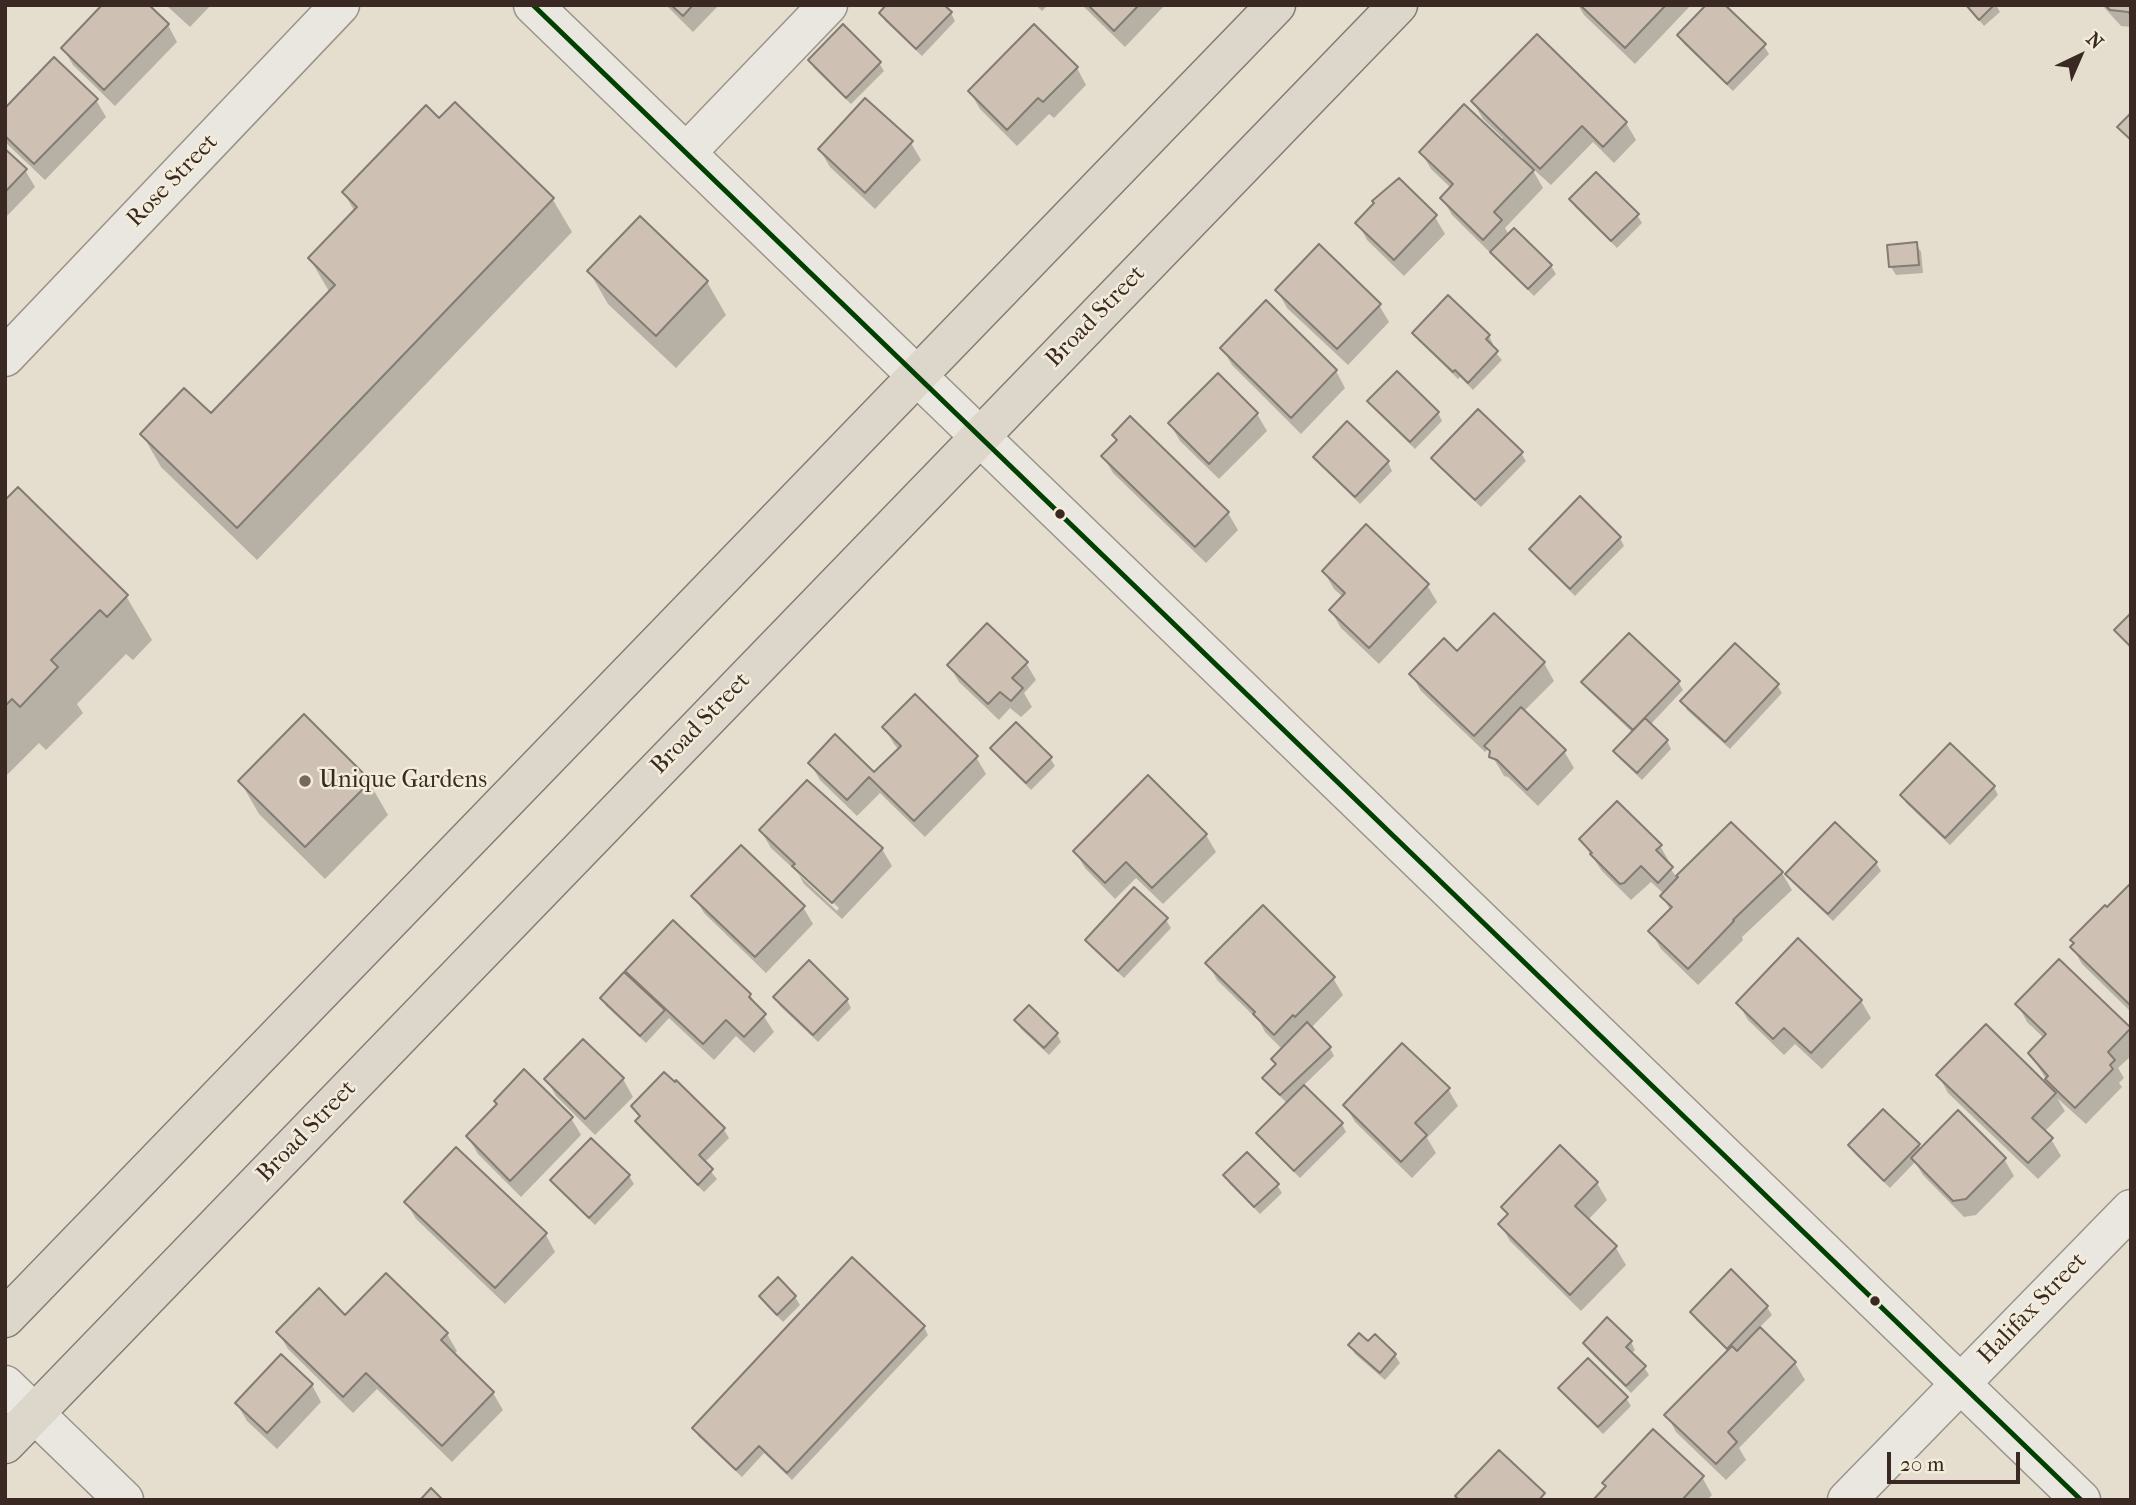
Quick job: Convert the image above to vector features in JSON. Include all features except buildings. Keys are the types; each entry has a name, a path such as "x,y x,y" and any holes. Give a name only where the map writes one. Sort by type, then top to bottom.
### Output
{"main road":[{"path":"5,1318 1276,5"},
{"name":"Broad Street","path":"5,1444 1398,5"}],"street":[{"name":"Rose Street","path":"5,357 340,5"},
{"path":"533,5 2081,1500"},
{"path":"686,153 828,5"},
{"name":"Halifax Street","path":"1847,1500 2131,1209"},
{"path":"5,1385 124,1500"}],"transit line":[{"path":"533,5 2081,1500"}],"place":[{"name":"Unique Gardens","path":"305,781"}]}
